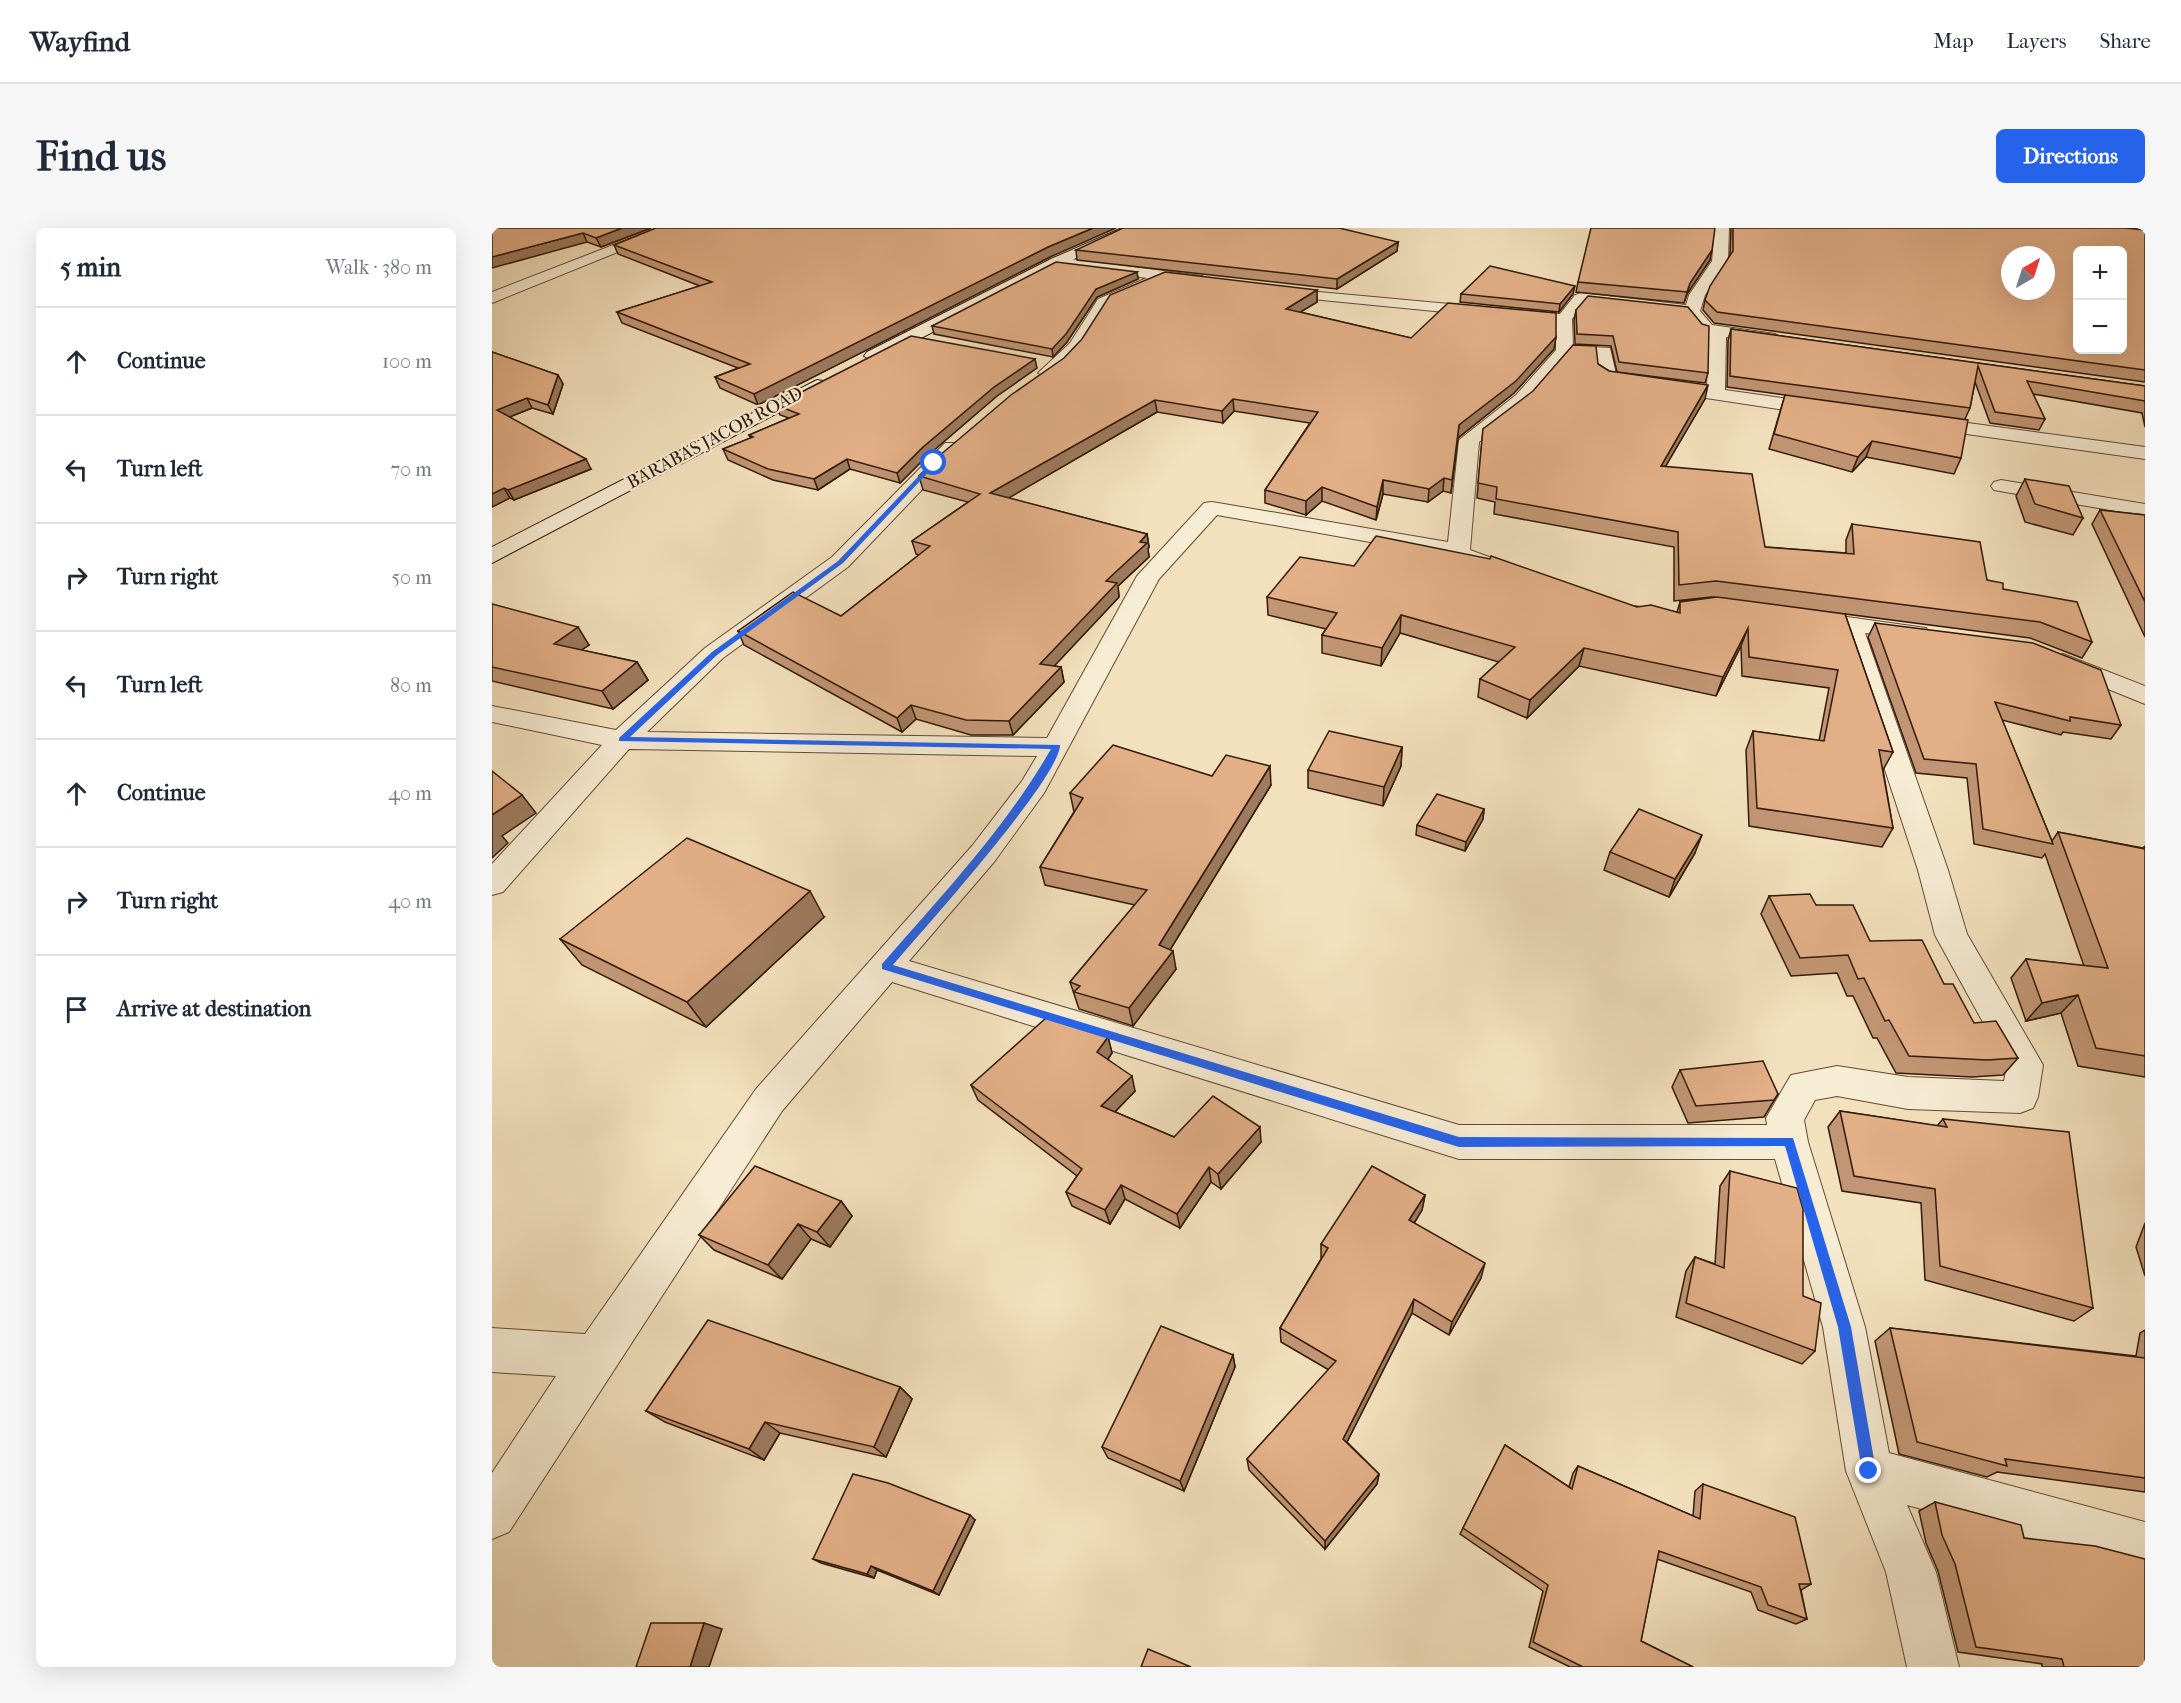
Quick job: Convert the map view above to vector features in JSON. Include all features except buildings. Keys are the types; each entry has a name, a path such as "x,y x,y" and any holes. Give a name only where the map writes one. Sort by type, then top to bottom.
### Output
{"street":[{"path":"492,298 670,228"},
{"path":"858,364 1056,262 1134,228"},
{"path":"1692,311 1697,295 1720,261 1722,228"},
{"path":"1056,262 1217,283"},
{"path":"1032,383 1058,365 1076,346 1104,302 1164,276"},
{"path":"1250,287 1564,319"},
{"path":"1458,554 1469,440 1523,399 1565,351 1564,319 1581,298 1692,311 1707,329 1788,341"},
{"path":"1716,395 1718,332"},
{"path":"910,337 933,341"},
{"path":"1565,351 1604,352 1606,378 1844,412"},
{"path":"1035,361 1058,365"},
{"name":"BARABAS JACOB ROAD","path":"492,556 837,375"},
{"path":"1902,420 2145,453"},
{"path":"492,884 622,740 714,653 840,562 934,463 969,432"},
{"path":"2001,486 2145,510"},
{"path":"492,1515 595,1357 770,1100 983,854 1034,786 1149,576 1212,508 1443,548 1513,573"},
{"path":"1780,615 1939,636"},
{"path":"1849,624 1933,870 1951,935 2025,1065 2020,1097 1908,1093 1837,1082 1804,1086 1785,1119 1789,1142 1844,1327 1869,1471 1911,1572 1933,1667"},
{"path":"2040,652 2145,696"},
{"path":"492,714 622,740 1057,747"},
{"path":"885,967 1459,1142 1789,1142"},
{"path":"492,1350 595,1357"},
{"path":"1869,1471 2145,1546"}],"route":[{"path":"934,463 840,562 714,653 622,740 1057,747 1034,786 983,854 885,967 1459,1142 1789,1142 1844,1327 1869,1471"}]}
